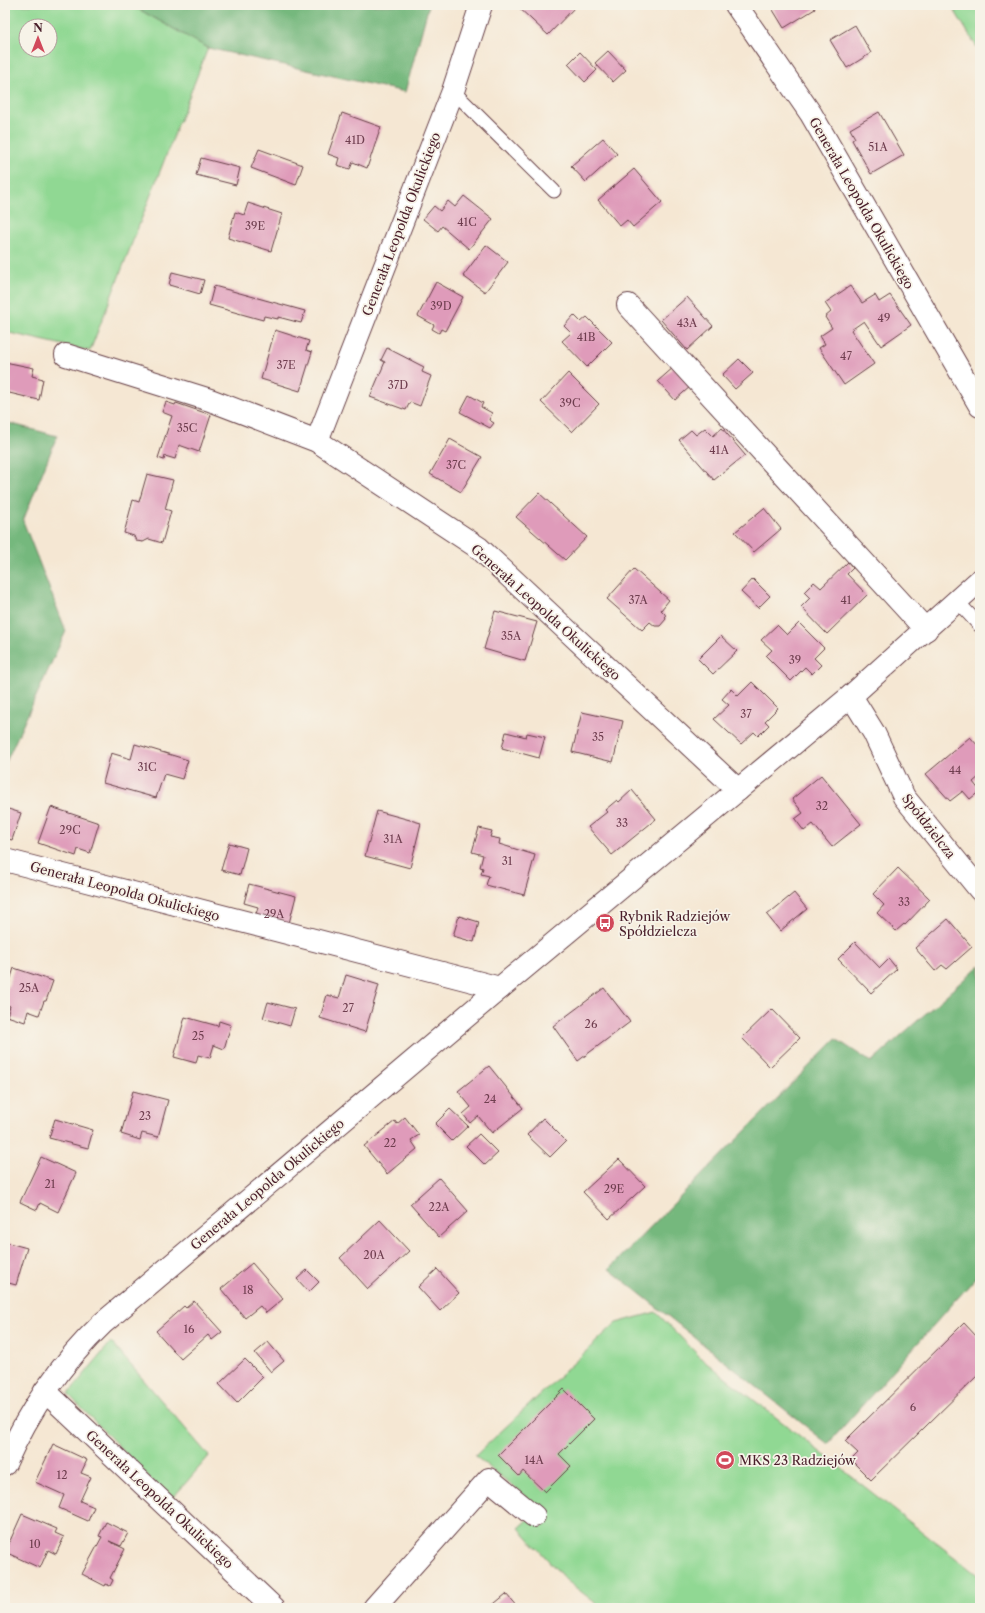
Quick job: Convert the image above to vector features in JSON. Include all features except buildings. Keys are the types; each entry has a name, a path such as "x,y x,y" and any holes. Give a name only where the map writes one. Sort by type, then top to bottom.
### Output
{"street":[{"name":"Generała Leopolda Okulickiego","path":"318,441 453,91 481,5"},
{"name":"Generała Leopolda Okulickiego","path":"736,5 811,114 980,406"},
{"path":"628,305 926,630"},
{"name":"Generała Leopolda Okulickiego","path":"66,355 210,400 318,441 478,548 738,790"},
{"name":"Generała Leopolda Okulickiego","path":"5,1464 11,1435 66,1362 84,1341 500,988 851,696 980,580"},
{"name":"Spółdzielcza","path":"851,696 874,733 904,797 980,890"},
{"name":"Generała Leopolda Okulickiego","path":"5,860 500,988"},
{"name":"Generała Leopolda Okulickiego","path":"45,1391 274,1608"},
{"path":"374,1608 489,1480 534,1516"}],"lane":[{"path":"453,91 554,191"},
{"path":"957,601 980,626"}],"green space":[{"path":"5,5 131,5 208,48 90,351 5,332"},
{"path":"131,5 429,5 405,92 208,48"},
{"path":"951,5 980,5 980,52"},
{"path":"5,422 57,436 23,521 66,631 6,762"},
{"path":"980,965 980,1273 828,1444 609,1269 836,1039 871,1062"},
{"name":"MKS 23 Radziejów","path":"656,1312 704,1361 980,1577 980,1608 602,1608 566,1580 519,1528 541,1508 475,1456 616,1323"},
{"path":"111,1342 209,1456 171,1500 68,1394"}],"place":[{"name":"Rybnik Radziejów Spółdzielcza","path":"605,923"},
{"name":"MKS 23 Radziejów","path":"725,1460"}]}
